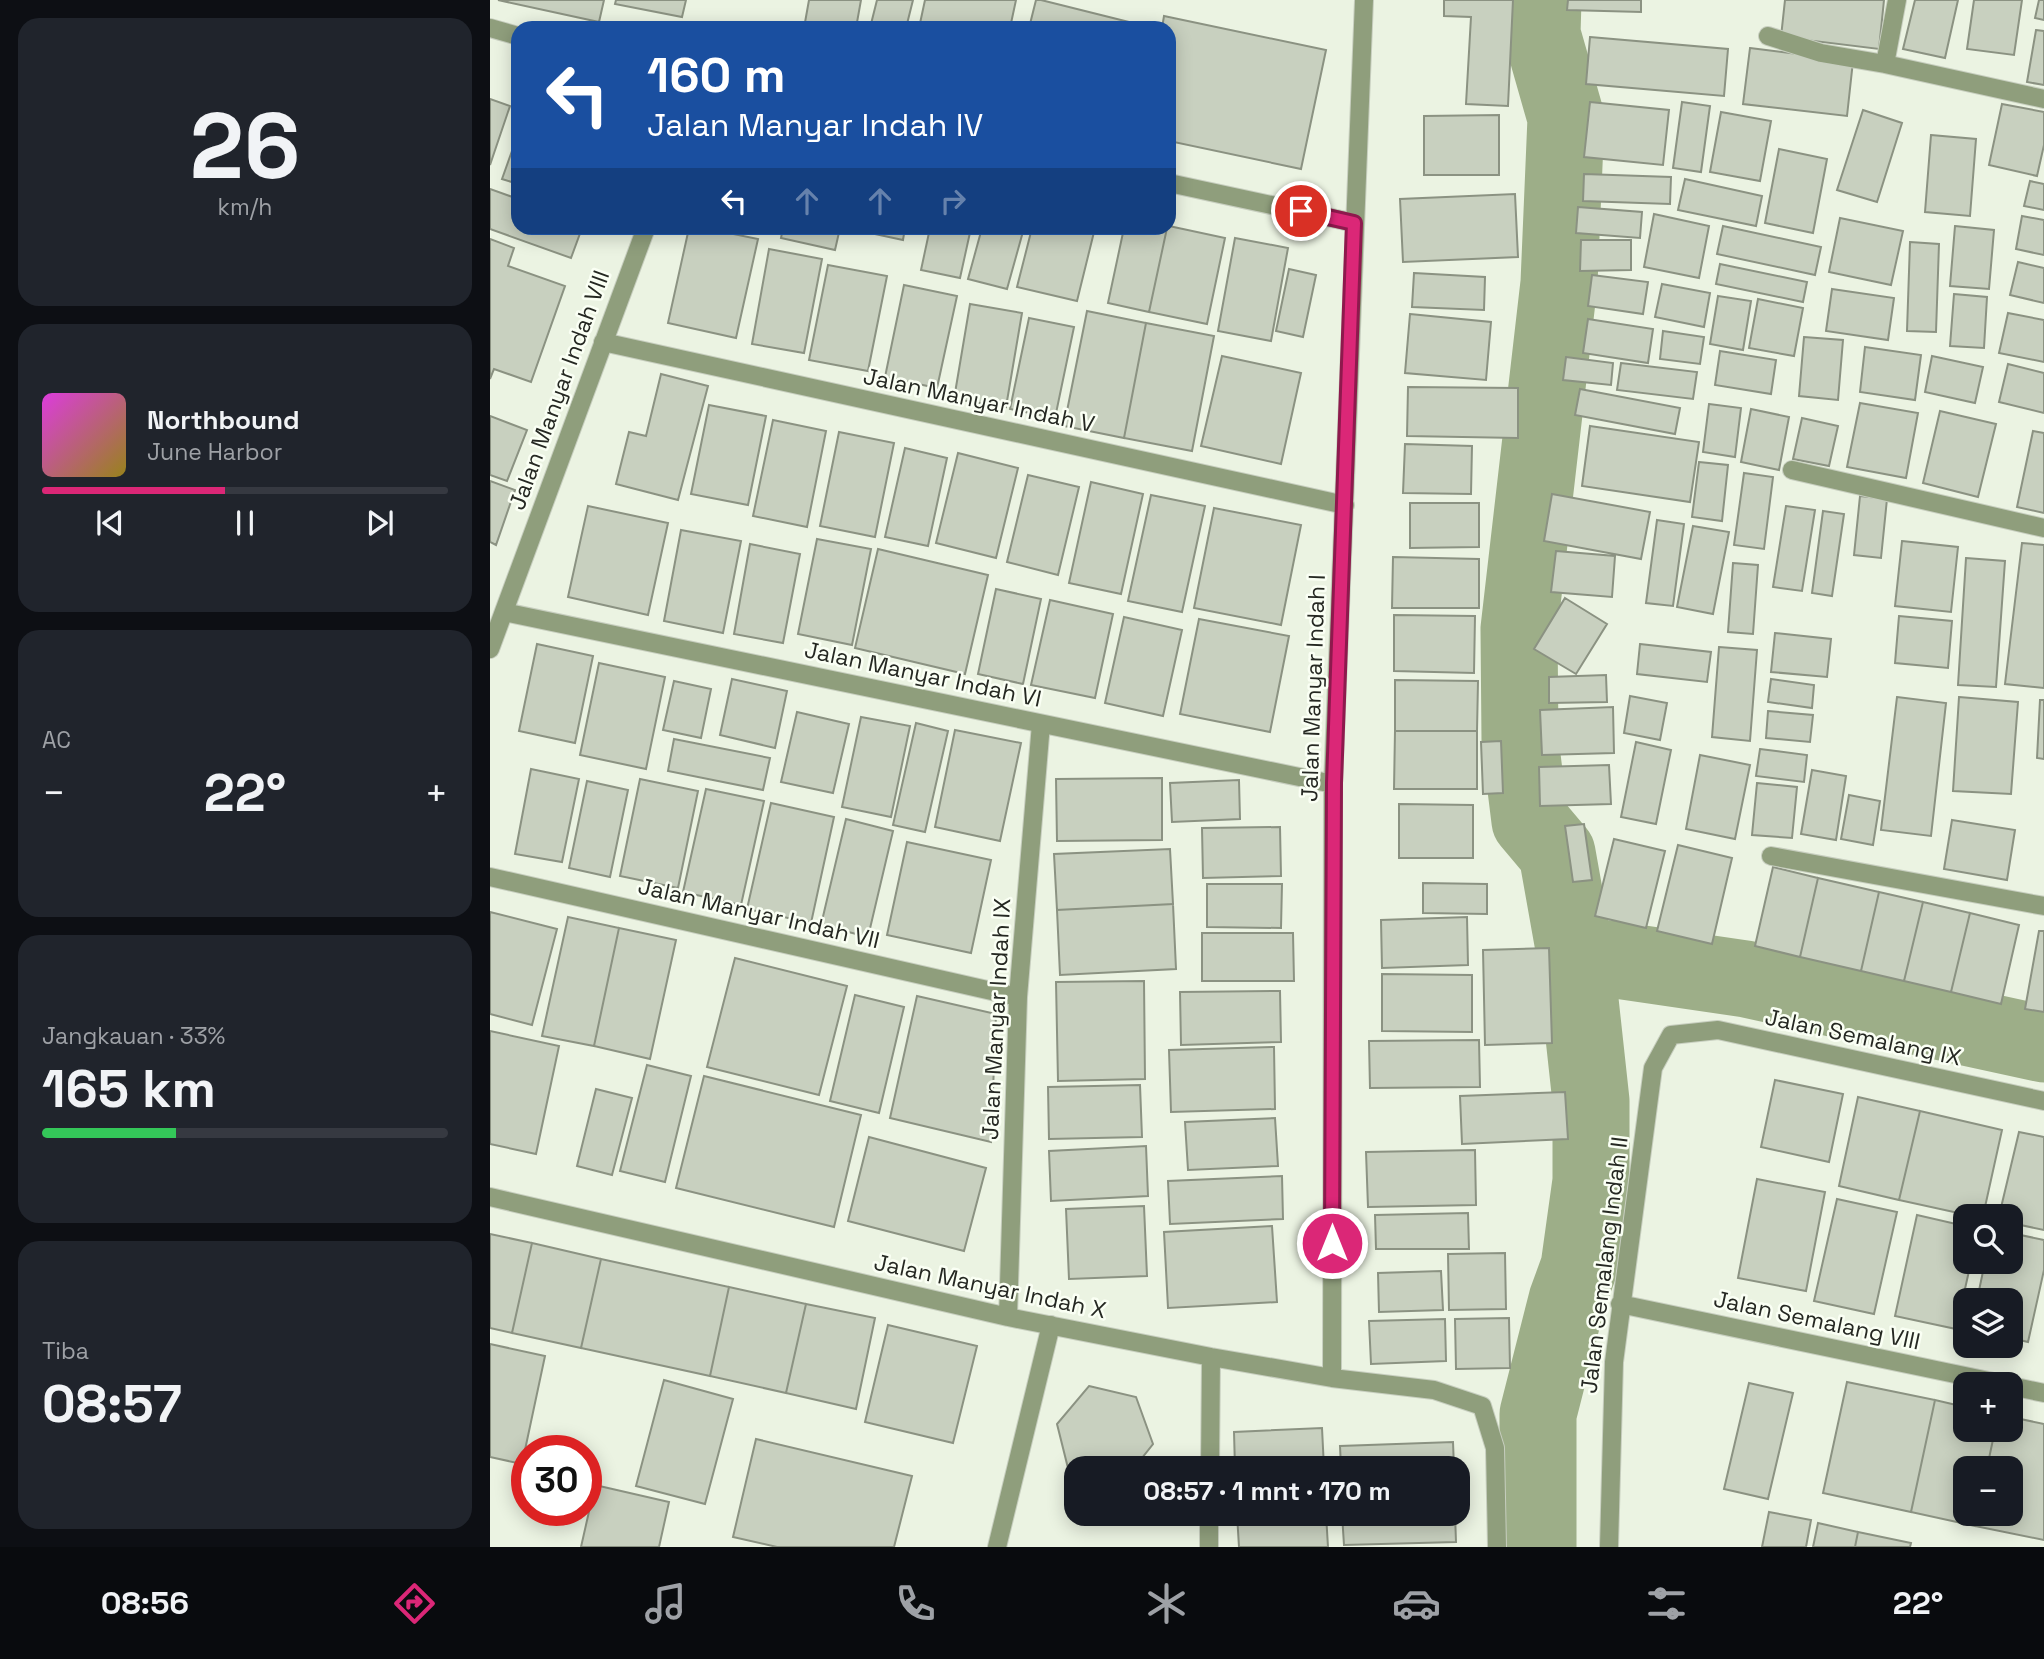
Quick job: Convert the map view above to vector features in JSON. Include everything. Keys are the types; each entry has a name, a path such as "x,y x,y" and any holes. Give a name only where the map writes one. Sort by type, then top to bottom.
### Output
{"street":[{"name":"Jalan Manyar Indah I","path":"1332,1378 1334,783 1364,0"},
{"path":"1885,64 1897,0"},
{"path":"490,29 511,34"},
{"path":"1768,36 1821,53 1885,64 2044,99"},
{"path":"1176,185 1354,223"},
{"name":"Jalan Manyar Indah VIII","path":"490,649 643,235"},
{"name":"Jalan Manyar Indah V","path":"603,342 1345,505"},
{"path":"1792,470 2044,528"},
{"name":"Jalan Manyar Indah VI","path":"504,612 1334,783"},
{"name":"Jalan Manyar Indah IX","path":"1008,1317 1018,997 1041,723"},
{"path":"1770,856 2044,906"},
{"name":"Jalan Manyar Indah VII","path":"490,877 1018,997"},
{"name":"Jalan Semalang IX","path":"1671,1035 1718,1030 2044,1101"},
{"name":"Jalan Semalang Indah II","path":"1609,1547 1614,1362 1620,1304 1653,1068 1671,1035"},
{"name":"Jalan Manyar Indah X","path":"490,1197 1008,1317 1332,1378 1434,1390 1482,1406 1495,1448 1497,1547"},
{"name":"Jalan Semalang VIII","path":"1620,1304 1953,1374"},
{"path":"997,1547 1051,1325"},
{"path":"1210,1456 1211,1357"},
{"path":"2023,1389 2044,1393"},
{"path":"1209,1526 1209,1547"}],"building":[{"path":"498,0 604,0 599,21"},
{"path":"616,0 686,0 682,17 615,4"},
{"path":"809,0 861,0 857,21 805,21"},
{"path":"877,0 913,0 908,21 872,21"},
{"path":"925,0 1016,0 1012,21 920,21"},
{"path":"1036,0 1041,0 1125,21 1031,21"},
{"path":"1444,0 1513,0 1508,106 1466,104 1471,17 1444,16"},
{"path":"1568,0 1641,0 1641,12 1567,10"},
{"path":"1785,0 1884,0 1879,49 1781,37"},
{"path":"1915,0 1958,0 1945,58 1903,49"},
{"path":"1974,0 2022,0 2014,55 1967,49"},
{"path":"2039,0 2044,0 2044,20 2035,18"},
{"path":"1164,16 1326,50 1301,169 1176,142 1176,21 1163,21"},
{"path":"2036,30 2044,31 2044,85 2027,82"},
{"path":"1590,37 1728,49 1724,96 1586,84"},
{"path":"1750,48 1853,61 1847,116 1743,104"},
{"path":"490,99 510,106 490,165"},
{"path":"1590,102 1669,110 1663,165 1584,157"},
{"path":"1682,102 1710,106 1701,172 1673,168"},
{"path":"2002,104 2044,112 2044,145 2037,176 1989,165"},
{"path":"1863,110 1902,123 1877,202 1837,190"},
{"path":"1721,112 1771,121 1760,181 1710,172"},
{"path":"1499,115 1499,175 1424,175 1424,116"},
{"path":"1931,135 1976,139 1970,216 1925,212"},
{"path":"1779,149 1827,159 1813,233 1765,223"},
{"path":"511,154 511,182 502,179"},
{"path":"1584,174 1671,177 1670,204 1583,201"},
{"path":"1685,179 1762,196 1756,226 1678,210"},
{"path":"2030,181 2044,184 2044,210 2024,206"},
{"path":"490,189 511,196 511,235 579,235 571,258 490,229"},
{"path":"1515,194 1518,257 1403,262 1400,199"},
{"path":"1578,207 1642,212 1640,238 1576,233"},
{"path":"1654,214 1709,226 1699,278 1644,267"},
{"path":"2022,216 2044,220 2044,255 2016,249"},
{"path":"1840,218 1903,231 1891,285 1829,272"},
{"path":"1723,226 1821,247 1815,275 1717,254"},
{"path":"1955,226 1994,230 1989,289 1950,286"},
{"path":"1176,228 1225,238 1207,324 1149,312 1166,235 1176,235"},
{"path":"687,235 738,235 758,239 736,338 668,323"},
{"path":"782,235 838,235 835,250 781,238"},
{"path":"880,235 904,235 903,240"},
{"path":"928,235 969,235 960,278 921,270"},
{"path":"980,235 1022,235 1007,289 968,279"},
{"path":"1030,235 1093,235 1077,301 1017,287"},
{"path":"1123,235 1166,235 1149,312 1108,303"},
{"path":"1235,238 1288,248 1271,341 1218,331"},
{"path":"490,239 514,248 508,266 565,286 531,382 494,369 490,379"},
{"path":"1581,240 1631,240 1631,270 1580,271"},
{"path":"1910,242 1939,244 1936,332 1907,331"},
{"path":"769,249 822,259 804,353 752,344"},
{"path":"2018,262 2044,268 2044,303 2010,295"},
{"path":"1720,264 1807,282 1803,302 1716,284"},
{"path":"828,265 887,276 868,371 809,360"},
{"path":"1289,269 1316,275 1303,337 1276,331"},
{"path":"1414,273 1485,277 1484,310 1412,307"},
{"path":"1592,275 1648,282 1643,314 1588,306"},
{"path":"1662,284 1710,293 1704,327 1655,317"},
{"path":"904,285 957,296 937,388 885,377"},
{"path":"1832,289 1894,298 1888,340 1826,331"},
{"path":"1954,294 1987,297 1984,348 1950,346"},
{"path":"1718,296 1751,301 1743,350 1710,344"},
{"path":"1758,299 1803,308 1794,356 1749,348"},
{"path":"970,304 1022,313 1006,407 954,399"},
{"path":"1087,311 1146,323 1124,438 1064,426"},
{"path":"2008,313 2044,320 2044,362 1999,353"},
{"path":"1410,314 1491,322 1486,380 1405,373"},
{"path":"1029,318 1074,327 1055,418 1010,409"},
{"path":"1588,319 1653,329 1648,363 1583,353"},
{"path":"1146,323 1214,336 1192,451 1124,438"},
{"path":"1663,331 1704,337 1700,364 1660,359"},
{"path":"1804,337 1843,340 1838,400 1799,396"},
{"path":"1865,347 1921,355 1915,400 1860,392"},
{"path":"1720,351 1776,360 1771,394 1715,385"},
{"path":"1222,356 1301,373 1281,464 1201,446"},
{"path":"1932,356 1983,367 1975,403 1925,392"},
{"path":"1566,357 1613,363 1611,385 1563,380"},
{"path":"1621,363 1697,372 1693,399 1617,390"},
{"path":"2008,364 2044,373 2044,413 1999,402"},
{"path":"661,374 708,386 678,500 616,484 629,432 646,436"},
{"path":"1408,387 1518,388 1518,438 1407,436"},
{"path":"1580,389 1680,408 1675,434 1575,415"},
{"path":"1860,403 1918,413 1906,478 1847,467"},
{"path":"1709,404 1741,408 1735,457 1703,452"},
{"path":"709,405 766,416 748,505 691,494"},
{"path":"1751,409 1789,417 1779,470 1741,462"},
{"path":"1940,411 1996,424 1978,497 1923,483"},
{"path":"490,416 527,430 507,481 490,475"},
{"path":"1802,418 1838,426 1829,466 1793,459"},
{"path":"773,420 826,431 807,527 753,516"},
{"path":"1590,426 1699,442 1690,502 1582,486"},
{"path":"2033,431 2044,433 2044,513 2017,507"},
{"path":"839,432 894,443 875,537 820,526"},
{"path":"1405,444 1472,446 1471,494 1403,493"},
{"path":"905,448 947,458 928,546 885,537"},
{"path":"958,453 1018,468 996,558 936,543"},
{"path":"1699,462 1728,465 1722,521 1692,517"},
{"path":"1744,473 1773,477 1764,549 1734,545"},
{"path":"1028,475 1079,487 1058,575 1007,562"},
{"path":"490,481 515,490 496,545 490,542"},
{"path":"1091,482 1143,494 1121,594 1069,583"},
{"path":"1552,494 1650,512 1641,559 1544,541"},
{"path":"1151,495 1205,506 1182,612 1128,601"},
{"path":"1860,496 1887,499 1881,558 1854,555"},
{"path":"1410,503 1479,503 1479,547 1410,548"},
{"path":"588,506 668,523 648,615 568,597"},
{"path":"1786,506 1815,510 1802,591 1773,587"},
{"path":"1214,508 1301,525 1281,625 1194,608"},
{"path":"1823,511 1844,514 1832,596 1812,593"},
{"path":"1657,520 1684,524 1673,606 1646,603"},
{"path":"1693,526 1729,532 1713,614 1677,607"},
{"path":"681,530 741,541 723,633 664,621"},
{"path":"817,539 871,549 852,645 798,634"},
{"path":"1902,541 1958,547 1951,612 1895,606"},
{"path":"2022,543 2044,545 2044,688 2005,684"},
{"path":"750,544 800,554 783,643 734,634"},
{"path":"878,549 988,575 965,674 855,648"},
{"path":"1556,551 1615,556 1612,597 1551,592"},
{"path":"1393,557 1479,559 1479,608 1392,608"},
{"path":"1966,558 2005,561 1996,687 1958,685"},
{"path":"1733,563 1758,565 1753,634 1728,632"},
{"path":"996,589 1041,599 1023,684 978,674"},
{"path":"1565,598 1607,624 1576,674 1534,649"},
{"path":"1050,600 1113,614 1095,698 1031,685"},
{"path":"1394,615 1475,616 1474,673 1394,671"},
{"path":"1899,616 1952,621 1948,668 1895,663"},
{"path":"1124,617 1182,630 1163,716 1105,703"},
{"path":"1199,619 1289,636 1270,732 1180,714"},
{"path":"1775,633 1831,639 1827,677 1771,672"},
{"path":"537,644 593,656 575,743 519,731"},
{"path":"1640,644 1711,652 1707,682 1637,674"},
{"path":"1719,647 1757,650 1750,741 1712,737"},
{"path":"599,663 665,677 646,769 580,755"},
{"path":"1606,675 1607,702 1549,703 1549,677"},
{"path":"732,679 787,691 775,748 720,735"},
{"path":"1771,679 1814,685 1812,708 1768,702"},
{"path":"1395,680 1478,681 1477,731 1395,731"},
{"path":"674,681 711,689 701,738 663,730"},
{"path":"1630,696 1667,703 1660,740 1624,733"},
{"path":"1897,697 1946,703 1931,836 1881,830"},
{"path":"1959,697 2018,702 2011,794 1953,791"},
{"path":"2040,700 2044,700 2044,759 2037,758"},
{"path":"1613,707 1614,753 1542,755 1540,710"},
{"path":"1768,711 1813,715 1810,742 1766,738"},
{"path":"797,712 849,724 833,793 781,782"},
{"path":"861,717 910,726 891,817 842,807"},
{"path":"916,723 948,731 925,832 893,825"},
{"path":"955,730 1021,743 1000,841 935,827"},
{"path":"1395,731 1477,731 1477,789 1394,789"},
{"path":"674,739 770,758 763,790 668,771"},
{"path":"1501,741 1503,793 1483,794 1481,742"},
{"path":"1636,742 1671,750 1656,824 1621,817"},
{"path":"1760,749 1807,755 1804,782 1756,776"},
{"path":"1700,755 1750,765 1735,839 1686,829"},
{"path":"1609,765 1611,804 1540,806 1539,767"},
{"path":"531,769 579,779 562,862 515,854"},
{"path":"1812,770 1846,776 1836,840 1801,834"},
{"path":"1162,778 1162,840 1057,841 1056,779"},
{"path":"640,779 698,791 678,888 620,876"},
{"path":"1239,780 1240,819 1172,822 1170,783"},
{"path":"587,781 628,790 610,877 569,868"},
{"path":"1757,783 1797,787 1792,838 1752,835"},
{"path":"706,789 764,801 741,905 683,892"},
{"path":"1849,795 1880,801 1873,845 1841,839"},
{"path":"771,803 834,817 811,923 747,909"},
{"path":"1399,804 1473,805 1473,858 1399,858"},
{"path":"846,819 893,831 868,937 821,925"},
{"path":"1952,820 2015,830 2007,880 1944,869"},
{"path":"1584,824 1592,880 1573,882 1565,826"},
{"path":"1280,827 1281,876 1203,878 1202,828"},
{"path":"1614,839 1665,851 1646,928 1595,916"},
{"path":"907,842 991,860 971,953 887,935"},
{"path":"1678,845 1732,858 1712,944 1657,931"},
{"path":"1170,849 1173,904 1057,910 1054,854"},
{"path":"1773,867 1818,878 1800,957 1755,946"},
{"path":"1818,878 1879,892 1861,971 1800,957"},
{"path":"1423,883 1487,884 1487,914 1423,913"},
{"path":"1207,884 1282,884 1281,928 1207,927"},
{"path":"1879,892 1923,902 1904,981 1861,971"},
{"path":"1923,902 1970,913 1951,992 1904,981"},
{"path":"1173,904 1176,969 1060,975 1057,910"},
{"path":"490,912 557,929 532,1025 490,1014"},
{"path":"1970,913 2019,925 2001,1004 1951,992"},
{"path":"568,917 619,928 594,1046 542,1036"},
{"path":"1467,917 1468,965 1382,968 1381,920"},
{"path":"619,928 676,940 650,1059 594,1046"},
{"path":"2039,931 2044,931 2044,1012 2025,1009"},
{"path":"1202,933 1293,933 1294,981 1202,981"},
{"path":"1549,948 1552,1043 1485,1045 1483,950"},
{"path":"735,958 847,986 819,1095 707,1067"},
{"path":"1382,974 1472,975 1472,1032 1382,1031"},
{"path":"1144,981 1145,1079 1058,1081 1056,982"},
{"path":"1280,991 1281,1042 1181,1045 1180,992"},
{"path":"855,995 904,1007 879,1113 830,1101"},
{"path":"917,996 996,1014 991,1142 890,1118"},
{"path":"490,1031 559,1046 536,1154 490,1144"},
{"path":"1479,1040 1480,1087 1370,1088 1369,1041"},
{"path":"1274,1047 1275,1109 1171,1112 1169,1050"},
{"path":"647,1065 691,1076 665,1182 620,1171"},
{"path":"704,1076 861,1115 834,1227 676,1188"},
{"path":"1775,1080 1843,1094 1829,1162 1761,1147"},
{"path":"1140,1085 1142,1137 1049,1139 1048,1087"},
{"path":"596,1089 632,1098 612,1175 577,1166"},
{"path":"1565,1092 1568,1139 1462,1144 1460,1096"},
{"path":"1858,1097 1920,1111 1899,1200 1839,1186"},
{"path":"1920,1111 2002,1130 1986,1204 1953,1204 1953,1212 1899,1200"},
{"path":"1275,1118 1278,1166 1188,1170 1185,1122"},
{"path":"2019,1132 2044,1137 2044,1230 2023,1226 2023,1204 2002,1204"},
{"path":"869,1137 986,1168 964,1251 848,1221"},
{"path":"1146,1146 1148,1196 1051,1201 1049,1151"},
{"path":"1475,1150 1476,1205 1368,1207 1366,1152"},
{"path":"1282,1176 1283,1219 1170,1224 1168,1181"},
{"path":"1757,1179 1825,1192 1806,1291 1738,1278"},
{"path":"1837,1199 1897,1212 1874,1314 1814,1301"},
{"path":"1144,1206 1147,1276 1069,1279 1066,1209"},
{"path":"1468,1213 1469,1249 1376,1249 1375,1215"},
{"path":"1917,1215 1953,1223 1953,1274 1968,1274 1965,1288 1953,1288 1953,1328 1895,1316"},
{"path":"1272,1226 1277,1302 1168,1308 1164,1232"},
{"path":"490,1234 532,1243 512,1333 490,1328"},
{"path":"2023,1236 2044,1240 2044,1270 2028,1342 2023,1341 2023,1288 1980,1288 1982,1274 2023,1274"},
{"path":"532,1243 601,1259 581,1348 512,1333"},
{"path":"1505,1253 1506,1309 1449,1310 1448,1254"},
{"path":"601,1259 729,1287 710,1376 581,1348"},
{"path":"1441,1271 1443,1310 1379,1312 1378,1273"},
{"path":"729,1287 806,1304 786,1393 710,1376"},
{"path":"806,1304 875,1318 856,1409 786,1393"},
{"path":"1509,1318 1510,1368 1456,1369 1455,1319"},
{"path":"1445,1319 1446,1361 1371,1364 1369,1321"},
{"path":"888,1325 977,1346 953,1443 865,1422"},
{"path":"490,1344 545,1356 528,1435 511,1435 511,1462 490,1457"},
{"path":"664,1380 733,1399 705,1504 636,1486"},
{"path":"1847,1382 1935,1400 1911,1512 1823,1493"},
{"path":"1749,1383 1793,1393 1768,1499 1724,1489"},
{"path":"1089,1386 1136,1397 1153,1444 1144,1456 1065,1456 1057,1424"},
{"path":"1935,1400 1953,1404 1953,1442 1992,1442 1990,1456 1953,1456 1953,1521 1911,1512"},
{"path":"2023,1420 2044,1424 2044,1540 1975,1526 2023,1526 2023,1456 1990,1456 1992,1442 2023,1442"},
{"path":"1322,1428 1323,1456 1235,1456 1234,1432"},
{"path":"756,1439 912,1476 894,1547 777,1547 733,1537"},
{"path":"1453,1442 1454,1456 1340,1456 1340,1446"},
{"path":"602,1487 669,1502 659,1547 581,1547 586,1526 602,1526"},
{"path":"1769,1512 1811,1520 1806,1547 1762,1547"},
{"path":"1818,1523 1858,1532 1855,1547 1813,1547"},
{"path":"1238,1526 1327,1526 1328,1547 1239,1547"},
{"path":"1343,1526 1455,1526 1456,1542 1344,1545"},
{"path":"1858,1532 1911,1543 1910,1547 1855,1547"}],"waterway":[{"path":"1538,1547 1538,1414 1567,1300 1579,1267 1591,1181 1591,1101 1575,954 1557,853 1530,821 1520,740 1519,629 1559,283 1566,118 1542,34 1543,0"},
{"path":"1575,954 1746,979 2044,1044"}],"route":[{"path":"1301,211 1354,223 1334,783 1332,1243"}]}
